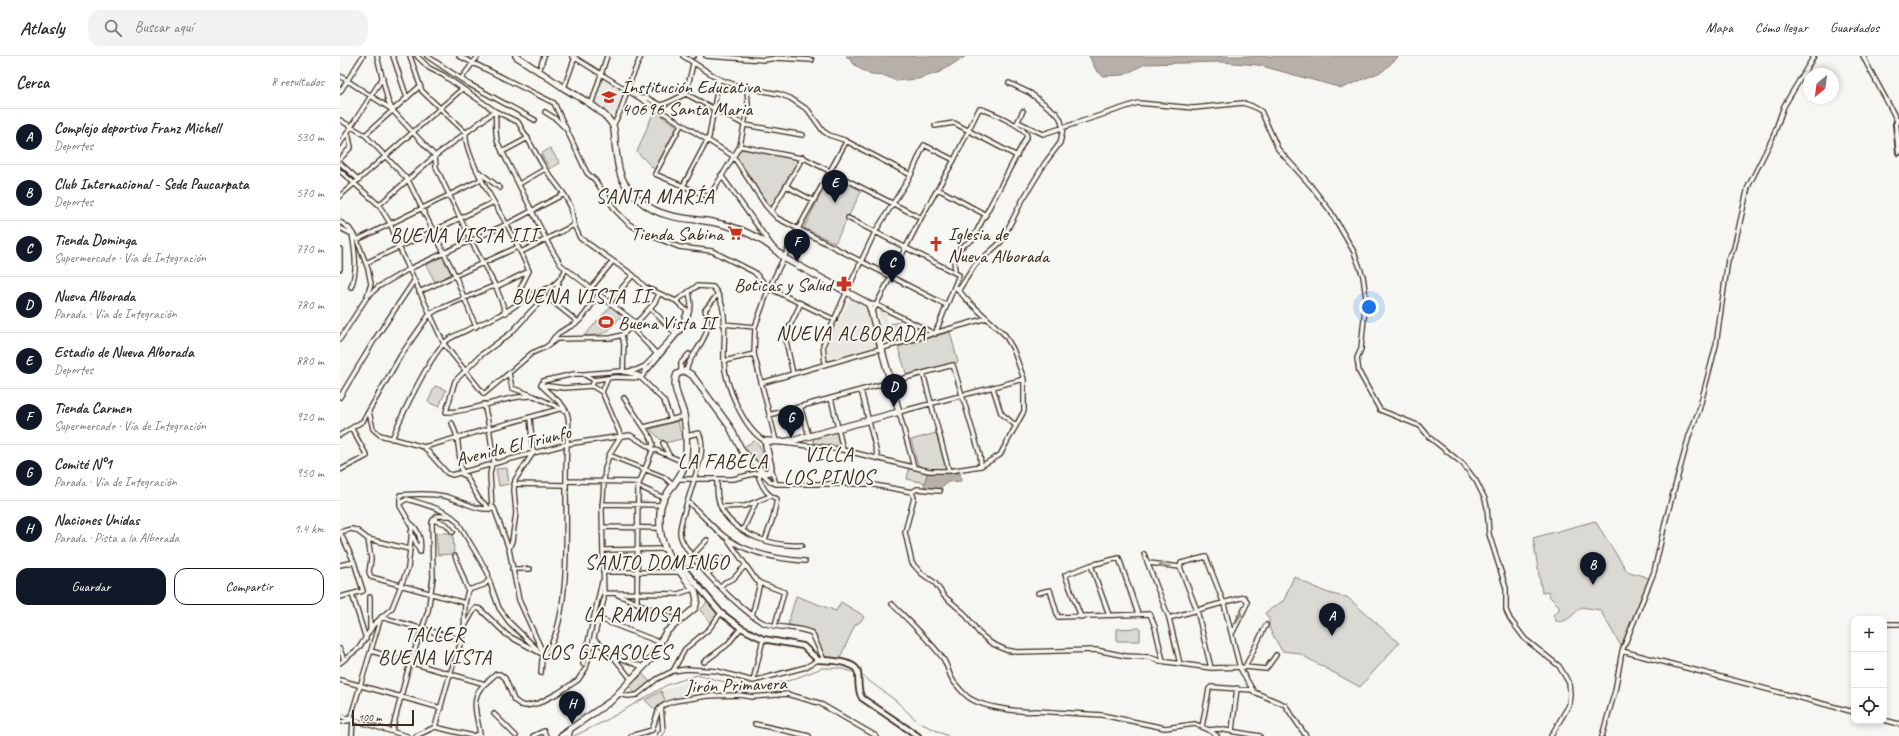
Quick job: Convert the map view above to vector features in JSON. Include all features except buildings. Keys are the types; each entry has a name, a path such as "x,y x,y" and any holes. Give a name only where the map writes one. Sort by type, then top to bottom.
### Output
{"main road":[{"path":"516,56 591,105 613,126 621,178 642,203 664,215 714,222 757,238 774,249 784,258 869,304 899,412 783,442 765,441 771,467 769,472 761,472 742,451 730,427 692,375 684,372 675,378 675,388 684,416 686,463 679,479 664,498 661,505 660,528 665,549 679,572 697,594 697,603 691,611 672,626 659,642 652,656 618,694 568,734"}],"street":[{"path":"340,92 363,56"},
{"path":"377,56 388,101 393,111"},
{"path":"393,56 407,98"},
{"path":"410,56 422,91 466,133"},
{"path":"417,56 429,68 443,75 495,111 514,118 518,122 545,169 564,194 571,207 577,233 585,243 613,261 645,287 676,301 687,311 683,322 675,334"},
{"path":"426,56 461,79 535,120"},
{"path":"460,56 472,64 554,103 587,173 594,180 616,211 629,224 644,233 672,245 712,251 720,254 754,272 769,288 835,320"},
{"path":"461,79 478,56"},
{"path":"539,71 544,56"},
{"path":"591,105 607,56"},
{"path":"613,126 641,56"},
{"path":"683,56 719,80 790,98 808,110 823,131 911,175"},
{"path":"706,56 764,60 777,58 812,60"},
{"path":"1604,736 1615,691 1622,651 1654,572 1666,519 1689,436 1699,410 1716,345 1728,260 1734,248 1748,188 1773,137 1784,106 1814,56"},
{"path":"1863,56 1881,92 1888,101 1898,121 1899,152"},
{"path":"564,88 574,57 733,156 771,212 777,218 946,305"},
{"path":"686,94 693,64"},
{"path":"340,76 372,95 393,111 435,156 436,167 471,241 496,287 506,313"},
{"path":"340,144 383,77"},
{"path":"684,186 707,141 715,110 719,80"},
{"path":"958,291 975,265 1001,242 1022,201 1045,163 1060,143 1063,128 1060,118 1044,103 1030,93 1008,83"},
{"path":"364,136 420,86"},
{"path":"681,124 655,174 709,197 740,146 748,105 747,88"},
{"path":"340,196 462,89"},
{"path":"638,98 647,98 660,105 671,103 675,98 686,94 745,125 803,135"},
{"path":"872,313 921,218 954,160 979,109 1043,134 1100,114 1138,103 1194,108 1239,103 1248,104 1258,109 1268,123 1278,149 1311,186 1331,212 1354,252 1363,276 1366,298 1361,349 1357,358 1359,372 1380,410 1420,426 1430,438 1460,461 1472,474 1485,499 1489,534 1506,588 1506,610 1510,619 1526,640 1559,666 1569,684 1569,705 1550,736"},
{"path":"379,205 435,156 495,111"},
{"path":"495,111 496,136 502,152 553,253 566,269 636,322"},
{"path":"1017,124 1023,111"},
{"path":"545,112 556,119 568,130"},
{"path":"340,120 364,136 408,180 455,275 476,327"},
{"path":"935,126 954,124 1017,156"},
{"path":"955,272 954,259 961,247 972,240 1017,156 1027,134 1017,124"},
{"path":"340,159 351,147 348,139 348,132"},
{"path":"466,133 465,140 478,172 507,224 529,271 520,289 519,303"},
{"path":"502,152 528,138"},
{"path":"776,441 754,354 755,327 769,288 812,200 846,142"},
{"path":"826,364 823,345 847,291 875,232 911,175 924,145 954,160"},
{"path":"740,146 803,157 921,218"},
{"path":"771,212 803,157"},
{"path":"340,164 359,180"},
{"path":"519,184 545,169"},
{"path":"340,171 379,205 390,223 429,315 444,344 484,394 532,353 546,347 554,336 563,329 578,322 600,294"},
{"path":"478,172 487,176 500,188"},
{"path":"721,175 774,249"},
{"path":"357,240 482,179"},
{"path":"786,186 812,200"},
{"path":"938,189 986,214"},
{"path":"340,339 367,297 378,287 409,269 507,224 564,194"},
{"path":"366,263 494,202"},
{"path":"848,218 959,275 935,334"},
{"path":"340,222 349,228 357,240 371,276 371,284 367,297"},
{"path":"521,252 574,225"},
{"path":"340,228 352,234"},
{"path":"351,287 354,280 356,254 352,234"},
{"path":"419,292 518,247"},
{"path":"340,249 340,269"},
{"path":"591,288 613,261"},
{"path":"534,396 521,395 446,412 455,381 481,355 512,333 542,300 548,298 556,289 566,269"},
{"path":"340,435 364,421 401,355 429,315 464,298 491,287 496,287 529,271"},
{"path":"610,302 633,276"},
{"path":"340,397 375,339 414,281"},
{"path":"392,439 409,400 447,340 506,313 523,299 537,292 548,290 559,282"},
{"path":"676,301 697,286 713,287 718,294 724,306 724,361 730,388 747,424 756,435 765,441"},
{"path":"783,442 843,450 929,471 948,471 981,466 1000,455 1024,411 1024,379 1010,342 958,291 955,286"},
{"path":"583,374 594,380 608,378 640,378 682,330 691,305 689,291"},
{"path":"551,342 557,340 617,338 632,328 650,308 659,294"},
{"path":"684,372 686,366 699,348 705,336 707,318 705,310 718,294"},
{"path":"548,298 578,322"},
{"path":"793,374 786,336 801,303"},
{"path":"869,304 876,305 935,334"},
{"path":"650,308 675,334"},
{"path":"761,383 987,318"},
{"path":"723,324 755,327"},
{"path":"541,385 546,380 574,374 636,370 645,366 684,325"},
{"path":"632,328 657,354"},
{"path":"622,335 624,345 623,372"},
{"path":"684,372 681,363 689,354"},
{"path":"724,361 754,354"},
{"path":"769,415 953,365 980,455 981,466"},
{"path":"644,374 645,366"},
{"path":"623,372 635,374 664,401 671,420"},
{"path":"510,373 512,388 534,396 566,411"},
{"path":"923,373 948,471"},
{"path":"602,392 608,378"},
{"path":"914,467 899,412 1024,379"},
{"path":"592,386 594,380"},
{"path":"541,385 564,388 592,386 602,392 621,436"},
{"path":"540,673 544,655 552,645 561,610 566,544 566,483 569,418 566,411 541,385"},
{"path":"993,388 1001,413 1016,426"},
{"path":"861,390 878,458"},
{"path":"624,398 645,427 653,444 645,469 638,484 636,527 637,602"},
{"path":"831,398 843,450"},
{"path":"484,404 489,427 493,464 490,474 492,509 509,549 519,600 544,655"},
{"path":"800,406 809,436"},
{"path":"368,412 373,429 380,436 424,447 489,427 559,409"},
{"path":"645,427 684,416"},
{"path":"509,549 512,541 516,513 514,484 521,470 533,453 530,417"},
{"path":"452,423 457,437 462,474 466,476 479,499 492,509"},
{"path":"340,470 367,456 352,429"},
{"path":"686,436 699,433 702,437 700,459 680,534 681,539 692,556 735,603 764,623 800,629 812,633 824,660"},
{"path":"621,436 630,435 652,448 686,463"},
{"path":"416,736 435,727 473,736 480,735 476,712 476,697 480,689 496,674 500,674 505,678 514,700 517,703 526,706 539,703 558,693 580,677 586,668 600,620 604,599 603,482 609,455 621,436"},
{"name":"Avenida El Triunfo","path":"424,447 450,475 462,474 567,444 621,436"},
{"path":"663,443 669,455"},
{"path":"609,455 664,477 674,486"},
{"path":"771,467 776,484"},
{"path":"679,479 733,479 761,472"},
{"path":"761,472 776,484 869,484 912,492 917,489 940,491"},
{"path":"761,472 759,478 770,496 777,499 773,518 765,540"},
{"path":"717,480 717,493 721,507 732,522 743,530 765,540 792,546 802,545"},
{"path":"514,484 603,482 638,484 664,498"},
{"path":"912,492 914,498 905,532 912,563 921,573 935,583 944,596 964,613 979,633 991,643 1006,650 1017,652 1096,650 1126,656 1149,657 1163,661 1211,668 1245,667 1266,669 1276,655"},
{"path":"411,532 420,552 419,536 400,506 400,495 433,494 463,501 481,510 492,509"},
{"path":"721,507 745,506 770,496"},
{"path":"400,503 407,499 451,516 461,526 488,573 499,608 509,622 544,655"},
{"path":"688,502 727,538 756,580 784,592 775,625"},
{"path":"743,530 756,502"},
{"path":"602,504 661,505"},
{"path":"392,731 411,663 428,611 433,578 433,520 437,516 451,516"},
{"path":"433,520 446,524 453,532"},
{"path":"340,663 359,648 366,639 370,630 381,617 392,608 408,568 411,532 410,523"},
{"path":"603,527 660,528"},
{"path":"340,597 363,591 354,562 340,532 350,529 356,530 368,539 409,549"},
{"path":"727,538 744,547 772,557 784,560 805,561"},
{"path":"368,539 371,559 369,572 371,577 465,603"},
{"path":"692,556 708,540"},
{"path":"603,550 665,549"},
{"path":"1144,554 1149,563 1169,618 1180,664"},
{"path":"435,727 465,626 465,603 468,590 455,556"},
{"path":"669,557 682,567 721,613 741,628 763,639 803,646 818,660"},
{"path":"1180,567 1181,563 1206,557 1224,604 1240,668 1252,690 1257,695 1285,705 1306,736"},
{"path":"708,574 722,558"},
{"path":"1081,616 1065,575 1091,565 1119,558 1138,614"},
{"path":"340,565 354,562"},
{"path":"1149,563 1180,567"},
{"path":"720,587 725,582 733,579 746,565"},
{"path":"1091,565 1109,615"},
{"path":"1180,567 1197,610 1211,668"},
{"path":"512,569 530,570"},
{"path":"603,572 679,572"},
{"path":"583,664 603,579"},
{"path":"468,590 484,585 489,580"},
{"path":"752,616 760,583"},
{"path":"608,594 678,594 693,589"},
{"path":"1038,593 1050,590 1058,617 1150,614 1155,627 1163,661"},
{"path":"603,593 618,595 680,621"},
{"path":"352,594 366,639"},
{"path":"370,597 370,630"},
{"path":"1169,618 1224,604 1241,598 1247,601 1232,633"},
{"path":"892,604 925,637 942,657 954,682 971,700 1022,712 1036,710 1102,715 1165,728 1191,724 1209,730 1216,736"},
{"path":"465,626 474,610 476,608 480,608 506,635 539,651"},
{"path":"673,671 685,649 709,629 721,613"},
{"path":"381,617 462,640"},
{"path":"352,736 353,719 351,716 381,617"},
{"path":"600,620 659,642"},
{"path":"1887,624 1899,624"},
{"path":"1245,667 1266,625"},
{"path":"704,662 727,645 741,628"},
{"path":"594,639 611,654 631,679"},
{"path":"753,681 763,639"},
{"path":"340,649 344,660"},
{"path":"371,651 485,684"},
{"path":"1622,651 1851,711"},
{"path":"611,654 642,668"},
{"path":"618,694 628,696 637,695 656,679 673,671 687,669 716,671 753,681 806,667 818,660 824,660 855,666 858,674 859,691 862,698 918,736"},
{"path":"340,680 441,708"},
{"path":"1202,727 1209,689 1211,687 1252,690"},
{"path":"1232,731 1237,688"},
{"name":"Jirón Primavera","path":"631,736 652,730 661,707 675,701 707,696 739,695 753,697 787,694 819,703 876,736"},
{"path":"659,736 663,730 661,707"},
{"path":"494,714 516,736"},
{"path":"340,716 407,736"},
{"path":"340,722 353,719"},
{"path":"1887,721 1899,724"},
{"path":"755,724 809,736"},
{"path":"1209,730 1218,729 1260,736"},
{"path":"785,736 787,730"},
{"path":"533,736 544,731 546,736"},
{"path":"561,736 568,734"}],"shaded area":[{"path":"846,56 966,56 940,72 918,79 896,81 886,76 871,75 857,67"},
{"path":"1089,56 1399,56 1383,71 1342,88 1258,65 1221,62 1145,64 1124,75 1103,76 1096,70"},
{"name":"Institución Educativa 40696 Santa Maria","path":"603,79 625,92 615,116 594,102"},
{"path":"654,111 677,126 655,170 637,152"},
{"path":"550,148 560,163 550,169 541,154"},
{"path":"741,149 799,159 770,208 735,156"},
{"path":"831,174 862,190 835,243 804,228"},
{"path":"442,257 452,275 435,282 426,265"},
{"path":"851,295 866,304 878,346 830,360 826,347"},
{"name":"Buena Vista II","path":"611,306 622,315 614,325 607,332 598,335 584,336"},
{"path":"878,310 886,314 894,342 886,344"},
{"path":"899,322 904,338 895,340 890,324"},
{"path":"950,332 958,362 907,376 898,347"},
{"path":"435,386 446,390 439,407 428,402"},
{"path":"678,421 682,439 664,443 650,429"},
{"path":"837,432 841,446 814,443 813,439"},
{"path":"936,433 946,469 929,469 918,466 911,440"},
{"path":"754,441 760,446 768,466 764,470 743,447"},
{"path":"507,468 509,484 499,486 496,469"},
{"path":"909,468 927,473 925,483 907,479"},
{"path":"927,473 960,473 961,481 948,482 939,489 924,487"},
{"path":"1595,521 1627,571 1649,578 1621,646 1600,610 1581,607 1566,620 1560,622 1556,621 1553,615 1559,610 1559,606 1550,597 1549,592 1542,593 1533,538"},
{"path":"436,533 453,533 454,554 438,555"},
{"path":"1294,576 1320,590 1347,597 1399,643 1360,687 1298,653 1282,651 1269,628 1269,619 1265,613 1284,600"},
{"path":"796,596 836,611 841,602 864,617 855,625 839,660 825,657 813,632 788,624"},
{"path":"708,601 718,614 711,624 700,610"},
{"path":"1140,628 1140,641 1117,641 1117,629"},
{"path":"643,674 650,682 636,694 629,686"},
{"path":"690,681 695,695 665,700 661,691"},
{"path":"661,691 665,700 655,710 645,700"}],"waterway":[{"path":"574,736 605,721 667,685 697,675 753,689 791,680 822,668 839,668 856,673"},
{"path":"861,675 895,700 918,722 948,736"}],"place":[{"name":"Institución Educativa 40696 Santa Maria","path":"609,97"},
{"name":"Estadio de Nueva Alborada","path":"835,203"},
{"name":"Tienda Sabina","path":"735,233"},
{"name":"Iglesia de Nueva Alborada","path":"936,244"},
{"name":"Tienda Carmen","path":"797,262"},
{"name":"Tienda Dominga","path":"892,283"},
{"name":"Boticas y Salud","path":"844,284"},
{"name":"Buena Vista II","path":"606,322"},
{"name":"Nueva Alborada","path":"894,407"},
{"name":"Comité N°1","path":"791,438"},
{"name":"Club Internacional - Sede Paucarpata","path":"1593,585"},
{"name":"Complejo deportivo Franz Michell","path":"1332,636"},
{"name":"Naciones Unidas","path":"572,724"}],"district":[{"name":"SANTA MARÍA","path":"655,196"},
{"name":"BUENA VISTA III","path":"464,235"},
{"name":"BUENA VISTA II","path":"581,296"},
{"name":"NUEVA ALBORADA","path":"851,333"},
{"name":"LA FABELA","path":"723,461"},
{"name":"VILLA LOS PINOS","path":"829,466"},
{"name":"SANTO DOMINGO","path":"657,562"},
{"name":"LA RAMOSA","path":"632,614"},
{"name":"TALLER BUENA VISTA","path":"435,646"},
{"name":"LOS GIRASOLES","path":"606,652"}]}
